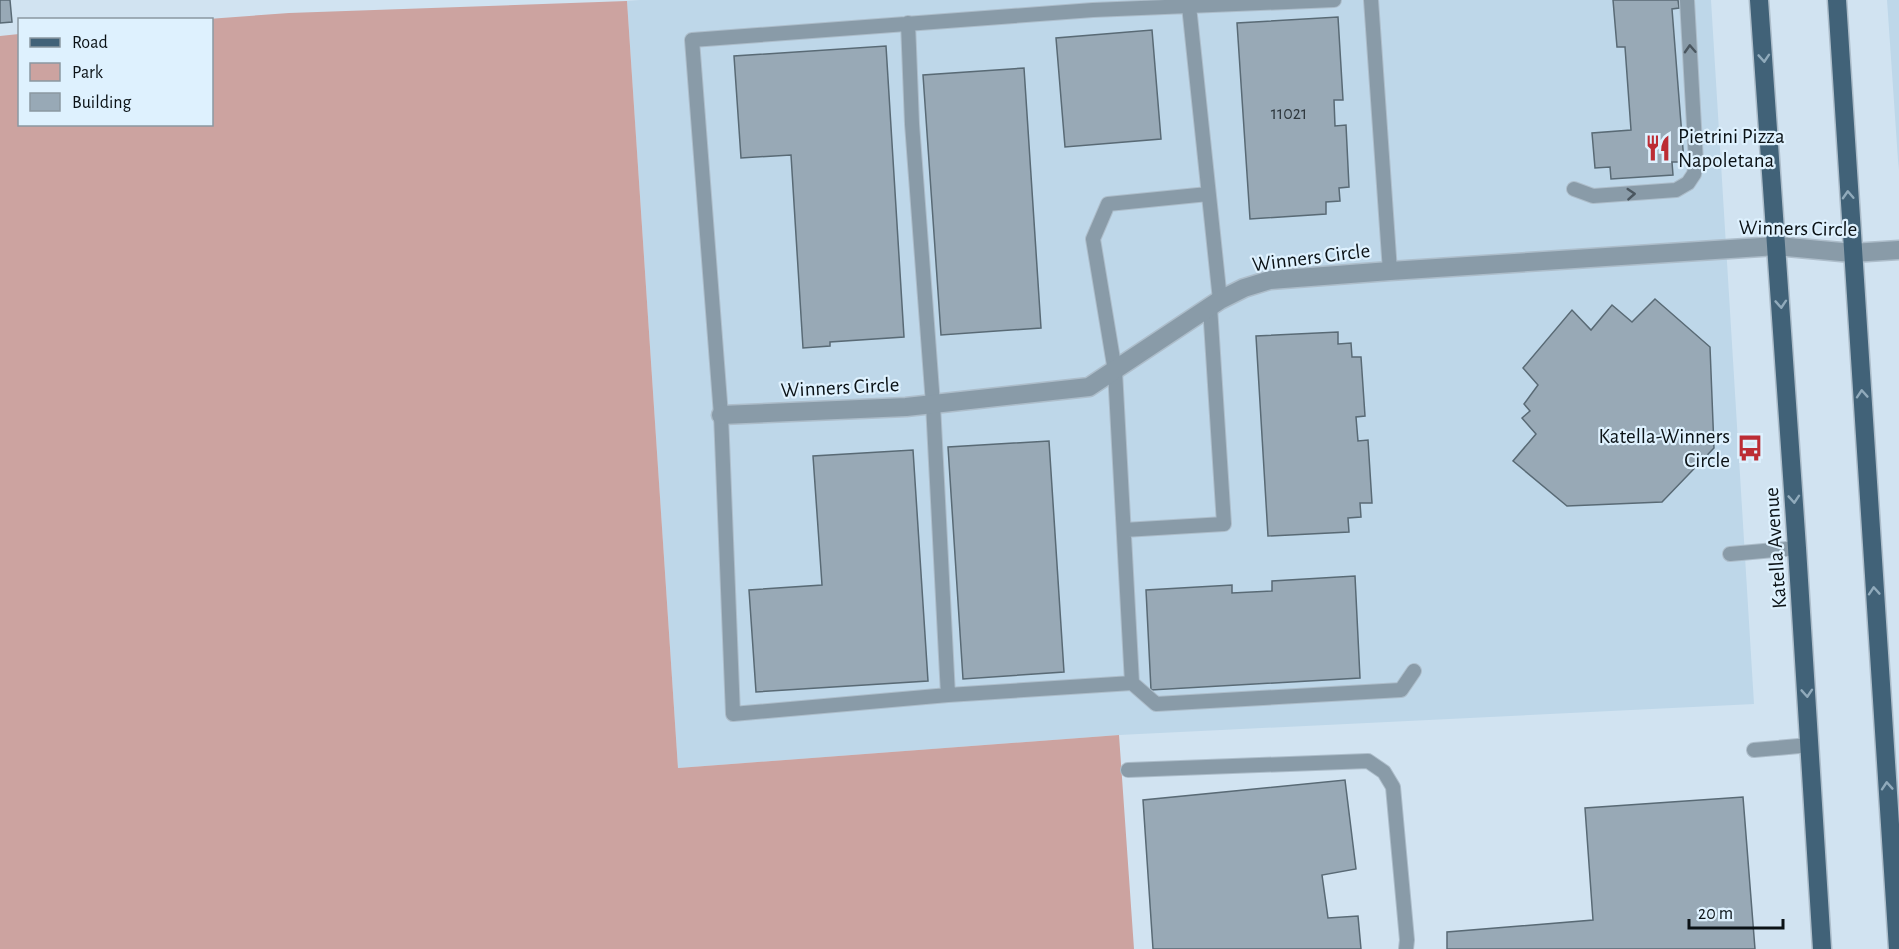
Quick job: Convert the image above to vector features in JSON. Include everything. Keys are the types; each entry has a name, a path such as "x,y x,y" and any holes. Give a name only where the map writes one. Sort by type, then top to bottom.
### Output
{"main road":[{"name":"Katella Avenue","path":"1760,0 1822,949"},
{"path":"1837,0 1852,253 1894,820 1898,949"}],"street":[{"name":"Winners Circle","path":"721,415 906,407 1089,387 1215,303 1244,288 1270,280 1777,246 1852,253 1899,250"}],"lane":[{"path":"1334,0 1093,10 692,40 721,415 733,714 948,695 1132,683 1156,704 1401,690 1414,671"},
{"path":"1371,0 1390,271"},
{"path":"1574,189 1593,196 1663,192 1676,190 1688,183 1694,174 1696,162 1687,0"},
{"path":"1124,530 1224,524 1208,194 1190,6"},
{"path":"908,23 912,124 933,404 948,695"},
{"path":"1132,683 1115,371 1093,239 1108,204 1208,194"},
{"path":"1730,554 1797,548"},
{"path":"1754,750 1810,745"},
{"path":"1128,770 1368,761 1384,772 1393,787 1406,949"}],"shaded area":[{"path":"1711,0 1754,704 1119,735 678,768 627,1"},
{"path":"1887,0 1899,0 1899,170 1898,160"}],"green space":[{"path":"627,1 678,768 1119,735 1134,949 0,949 0,36 18,34 18,126 213,126 213,19 289,13"}],"building":[{"path":"0,0 10,0 12,22 0,23"},
{"path":"1613,0 1678,0 1679,8 1672,9 1684,162 1672,162 1673,175 1611,179 1610,167 1595,168 1592,133 1631,130 1625,47 1617,47"},
{"path":"1338,17 1343,100 1334,100 1335,126 1346,125 1349,187 1339,188 1340,201 1326,202 1326,214 1250,219 1237,23"},
{"path":"1152,30 1161,139 1065,147 1056,38"},
{"path":"886,46 904,337 830,342 830,346 803,348 791,155 741,158 734,56"},
{"path":"1024,68 1041,328 941,335 923,75"},
{"path":"1655,299 1710,347 1714,448 1662,502 1567,506 1513,461 1536,434 1522,418 1530,411 1524,404 1538,385 1523,368 1572,310 1591,330 1612,305 1632,322"},
{"path":"1338,332 1338,344 1351,343 1352,357 1361,357 1365,416 1356,417 1358,441 1368,440 1372,503 1360,503 1361,517 1348,518 1349,532 1268,536 1256,336"},
{"path":"1049,441 1064,672 963,679 948,447"},
{"path":"913,450 928,681 756,692 749,590 822,585 813,456"},
{"path":"1355,576 1360,678 1151,690 1146,590 1232,585 1232,593 1272,591 1272,581"},
{"path":"1345,780 1356,869 1322,875 1328,918 1358,916 1361,949 1153,949 1143,800"},
{"path":"1743,797 1755,949 1447,949 1447,932 1593,920 1585,808"}],"place":[{"name":"Pietrini Pizza Napoletana","path":"1658,148"},
{"name":"Katella-Winners Circle","path":"1750,448"}]}
